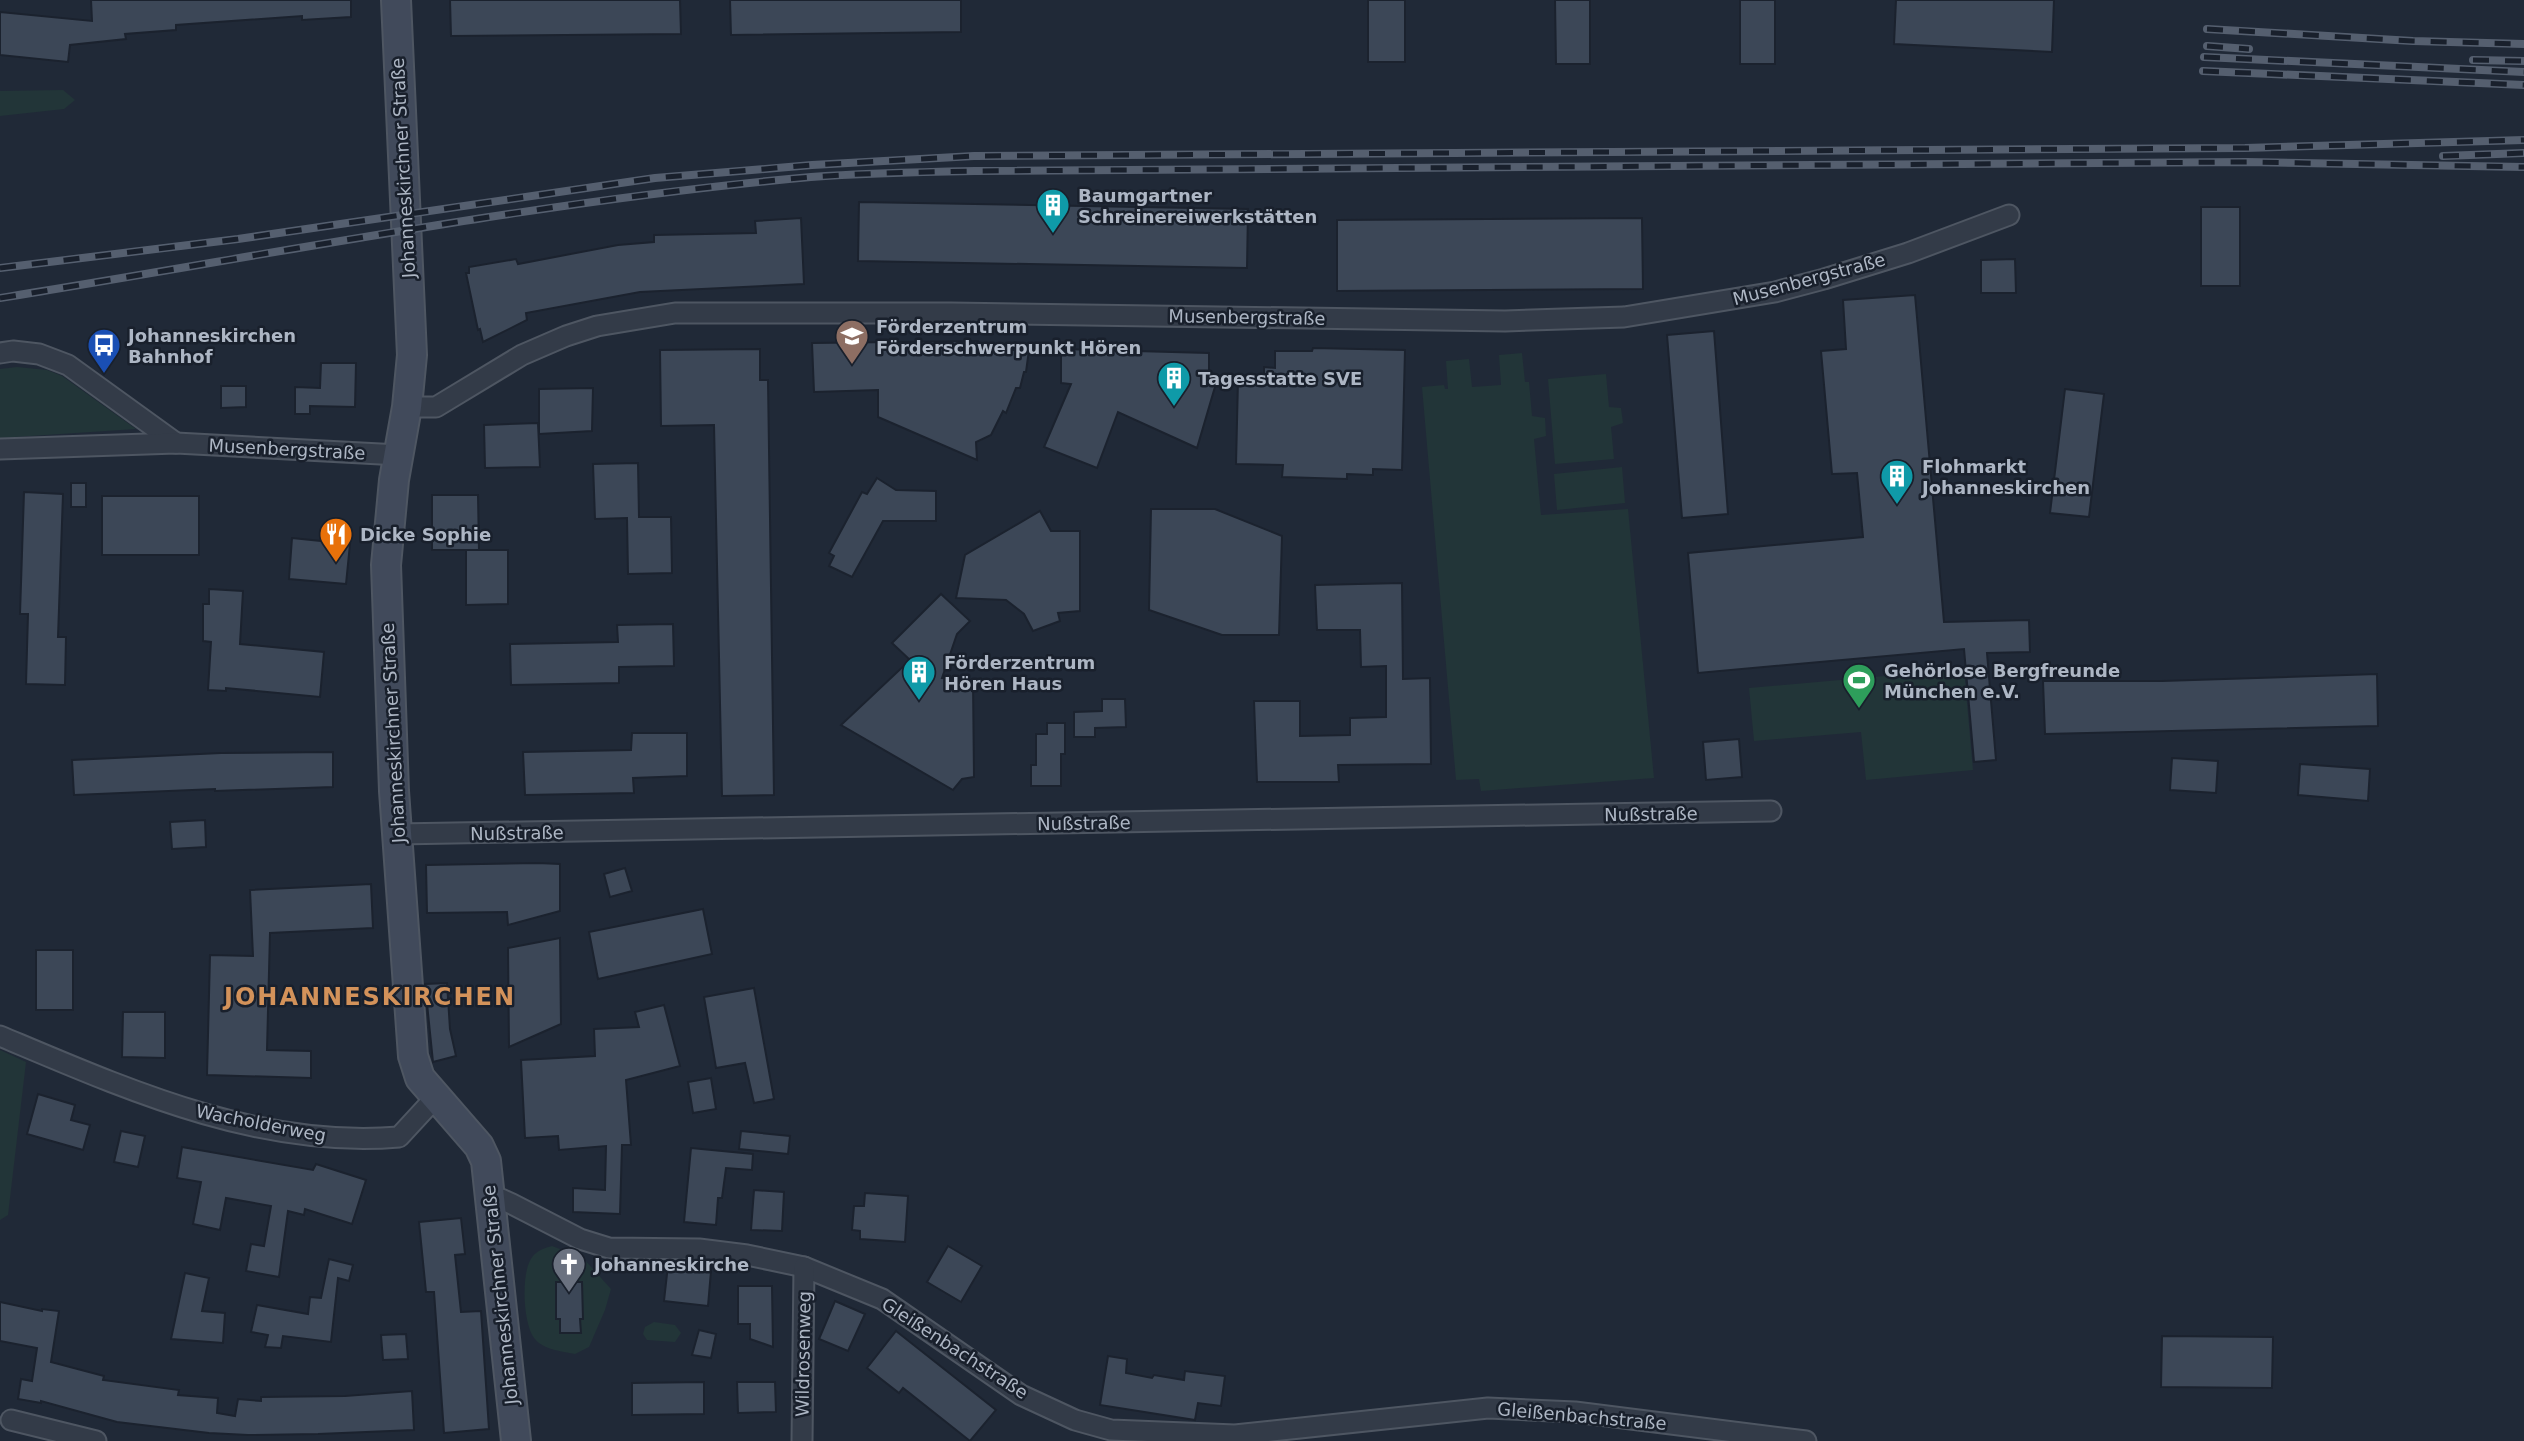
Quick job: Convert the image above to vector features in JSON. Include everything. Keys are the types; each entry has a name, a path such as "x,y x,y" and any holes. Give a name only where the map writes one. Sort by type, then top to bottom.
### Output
{"street":[{"name":"Johanneskirchner Straße","path":"396,0 412,355 386,565 397,834 413,1056 420,1078 479,1146 486,1161 516,1441"},
{"name":"Musenbergstraße","path":"407,407 436,407 522,355 566,336 597,326 675,313 951,313 1505,321 1610,318 1689,308 1787,289 1908,253 2009,215"},
{"path":"0,353 13,351 39,354 68,365 176,443"},
{"name":"Musenbergstraße","path":"0,449 176,443 399,455"},
{"name":"Nußstraße","path":"397,834 1771,811"},
{"name":"Wacholderweg","path":"0,1036 113,1084 212,1117 315,1137 399,1137 435,1098"},
{"name":"Gleißenbachstraße","path":"490,1199 501,1199 580,1239 609,1248 699,1249 747,1255 804,1268 882,1299 1021,1395 1075,1420 1111,1430 1236,1435 1488,1408 1515,1408 1575,1412 1806,1441"},
{"name":"Wildrosenweg","path":"802,1441 804,1268"},
{"path":"11,1420 96,1441"}],"green space":[{"path":"63,90 75,100 64,109 0,116 0,91"},
{"path":"1522,353 1525,382 1529,382 1532,416 1545,418 1546,436 1534,439 1541,515 1628,509 1654,778 1481,791 1479,779 1456,780 1422,387 1444,385 1445,389 1448,389 1446,361 1469,359 1472,387 1501,385 1499,355"},
{"path":"17,367 47,370 62,376 136,429 0,438 0,369"},
{"path":"1606,374 1609,407 1621,408 1623,423 1611,427 1614,459 1555,464 1548,379"},
{"path":"1622,467 1625,503 1557,510 1554,474"},
{"name":"Gehörlose Bergfreunde München e.V.","path":"1964,669 1973,770 1866,780 1861,732 1754,741 1749,688"},
{"path":"0,1050 26,1062 8,1215 0,1220"},
{"path":"552,1246 583,1258 611,1289 589,1347 575,1354 543,1346 535,1339 528,1323 525,1285 529,1263 537,1252"},
{"path":"654,1322 675,1325 681,1333 675,1342 647,1340 643,1334 645,1327"}],"building":[{"path":"91,0 351,0 351,17 302,20 302,16 176,25 176,30 125,34 126,39 70,45 68,62 0,55 0,12 92,21"},
{"path":"450,0 680,0 681,34 451,36"},
{"path":"730,0 961,0 961,32 731,35"},
{"path":"1368,0 1405,0 1405,62 1368,62"},
{"path":"1555,0 1590,0 1590,64 1556,64"},
{"path":"1740,0 1775,0 1775,64 1740,64"},
{"path":"1896,0 2054,0 2052,52 1894,44"},
{"name":"Baumgartner Schreinereiwerkstätten","path":"859,202 1248,209 1247,268 858,261"},
{"path":"2201,207 2240,207 2240,286 2201,286"},
{"path":"801,218 804,284 640,292 526,313 527,320 483,342 480,329 478,330 466,273 469,273 469,267 516,259 518,264 618,245 654,242 654,235 756,233 755,221"},
{"path":"1642,218 1643,289 1337,291 1337,220"},
{"path":"2015,259 2016,293 1981,293 1981,260"},
{"name":"Flohmarkt Johanneskirchen","path":"1915,295 1944,622 2029,620 2030,652 1987,653 1996,760 1974,762 1964,649 1698,673 1688,553 1863,537 1857,473 1832,474 1821,351 1846,349 1843,300"},
{"path":"1714,331 1728,514 1682,518 1667,335"},
{"path":"978,341 980,350 1029,350 1026,372 1006,413 1003,411 991,435 976,442 977,460 878,417 878,390 814,392 812,343"},
{"path":"1313,348 1405,350 1402,470 1373,469 1373,475 1347,474 1347,479 1282,477 1283,465 1236,464 1238,380 1264,381 1264,367 1275,368 1275,351 1312,351"},
{"path":"760,349 760,380 768,380 774,795 722,796 714,425 661,426 660,350"},
{"name":"Tagesstatte SVE","path":"1061,349 1209,353 1209,380 1217,380 1197,448 1118,412 1097,468 1044,447 1071,384 1061,383"},
{"path":"321,363 356,363 355,407 310,406 310,414 295,414 295,387 320,388"},
{"path":"221,386 246,386 246,407 221,408"},
{"path":"593,388 592,431 539,434 539,389"},
{"path":"2065,389 2104,394 2089,517 2050,513"},
{"path":"538,423 540,467 485,468 484,425"},
{"path":"638,463 639,517 671,517 672,573 628,574 627,518 595,519 593,464"},
{"path":"877,478 896,490 936,491 936,521 883,521 852,577 829,566 834,556 829,553 862,492 867,494"},
{"path":"71,483 86,483 86,507 71,507"},
{"path":"24,492 63,494 58,637 66,637 65,685 26,684 28,614 20,614"},
{"path":"432,495 478,495 479,550 432,550"},
{"path":"102,496 199,496 199,555 102,555"},
{"path":"1151,509 1215,509 1282,536 1279,635 1222,635 1149,610"},
{"name":"Förderzentrum Hören Haus","path":"1040,511 1051,531 1080,531 1080,611 1058,613 1060,621 1033,631 1024,614 1006,600 956,598 965,555"},
{"path":"292,538 350,544 346,584 289,579"},
{"path":"466,550 508,550 508,604 466,605"},
{"path":"1402,583 1403,679 1430,678 1431,764 1338,765 1339,782 1257,782 1254,701 1300,701 1300,736 1350,735 1350,718 1386,717 1386,666 1361,667 1360,630 1317,630 1315,585"},
{"path":"209,589 243,591 240,644 324,652 320,697 226,688 226,691 208,690 211,642 203,641 203,604 209,604"},
{"name":"Förderzentrum Hören Haus","path":"941,594 970,621 957,634 942,678 973,680 974,777 962,779 953,790 841,725 910,660 892,643"},
{"path":"673,624 674,666 619,667 619,683 511,685 510,644 618,642 617,625"},
{"path":"2377,674 2378,726 2045,734 2043,681 2162,681"},
{"path":"1102,699 1125,699 1126,727 1095,728 1095,737 1074,737 1074,712 1102,711"},
{"path":"1047,723 1065,723 1061,786 1031,786 1031,765 1036,765 1036,734 1047,734"},
{"path":"632,733 687,733 687,776 633,778 634,793 525,795 523,752 631,750"},
{"path":"1739,739 1742,777 1706,780 1703,742"},
{"path":"333,752 333,787 74,795 72,760 221,753"},
{"path":"2172,758 2218,761 2216,793 2170,790"},
{"path":"2300,764 2370,769 2368,801 2298,795"},
{"path":"205,820 206,847 172,849 170,822"},
{"path":"560,864 560,911 508,925 507,912 427,913 426,865"},
{"path":"625,868 632,891 610,897 604,874"},
{"path":"371,884 373,928 270,933 267,1050 311,1051 311,1078 207,1075 210,955 253,956 250,890"},
{"path":"703,909 712,954 598,979 589,932"},
{"path":"560,938 561,1024 509,1047 508,948"},
{"path":"36,950 73,950 73,1010 36,1010"},
{"path":"447,983 450,1029 456,1056 433,1062 425,984"},
{"path":"754,988 774,1099 754,1103 745,1063 716,1068 704,997"},
{"path":"664,1005 680,1066 626,1080 631,1145 622,1145 620,1214 573,1212 573,1188 605,1190 606,1146 559,1150 558,1136 525,1138 521,1060 595,1056 594,1029 639,1027 635,1012"},
{"path":"123,1012 165,1012 165,1058 122,1057"},
{"path":"711,1078 716,1109 693,1113 688,1082"},
{"path":"38,1094 75,1105 71,1120 90,1125 83,1150 27,1134"},
{"path":"121,1131 145,1136 138,1167 114,1162"},
{"path":"741,1131 790,1136 788,1154 739,1149"},
{"path":"182,1147 313,1170 316,1164 366,1180 352,1224 305,1209 304,1215 288,1211 279,1277 246,1271 251,1244 264,1246 271,1206 226,1198 220,1230 193,1224 201,1182 177,1178"},
{"path":"691,1148 753,1154 752,1170 726,1168 722,1198 718,1198 716,1225 684,1222"},
{"path":"754,1190 784,1192 782,1231 751,1230"},
{"path":"865,1193 908,1196 905,1242 860,1239 860,1231 852,1230 854,1206 864,1206"},
{"path":"461,1218 465,1254 455,1255 461,1312 481,1311 489,1429 444,1433 434,1292 426,1292 419,1222"},
{"path":"948,1246 982,1266 961,1302 927,1282"},
{"path":"329,1259 353,1265 349,1281 338,1278 331,1342 283,1336 281,1348 265,1347 268,1335 251,1332 257,1305 308,1314 310,1297 321,1298"},
{"path":"668,1265 711,1271 708,1306 664,1301"},
{"path":"185,1273 209,1278 202,1311 225,1313 223,1343 171,1339"},
{"name":"Johanneskirche","path":"556,1282 582,1282 581,1333 560,1333 560,1319 556,1319"},
{"path":"738,1286 772,1286 773,1347 750,1339 750,1324 738,1324"},
{"path":"835,1301 865,1314 848,1351 819,1339"},
{"path":"0,1302 42,1311 59,1311 51,1362 104,1376 103,1380 179,1390 178,1395 218,1398 217,1413 235,1416 238,1399 261,1401 261,1397 345,1396 412,1391 414,1430 318,1434 209,1433 117,1422 41,1401 18,1399 21,1379 32,1381 37,1348 0,1341"},
{"path":"699,1330 716,1334 711,1358 692,1355"},
{"path":"896,1331 996,1410 970,1441 903,1388 899,1393 867,1368"},
{"path":"406,1334 408,1359 383,1360 381,1335"},
{"path":"2162,1336 2273,1337 2272,1388 2161,1387"},
{"path":"1108,1356 1127,1359 1126,1373 1152,1378 1154,1375 1184,1380 1185,1371 1225,1376 1221,1406 1198,1403 1195,1420 1100,1405"},
{"path":"704,1382 704,1414 632,1415 632,1383"},
{"path":"737,1382 775,1382 776,1412 738,1413"}],"railway":[{"path":"2207,29 2413,41 2524,44"},
{"path":"2207,46 2249,49"},
{"path":"2204,57 2524,72"},
{"path":"2473,60 2524,61"},
{"path":"2203,71 2524,85"},
{"path":"0,268 238,239 655,178 812,165 974,156 2245,148 2524,140"},
{"path":"2443,156 2524,153"},
{"path":"0,298 506,214 709,187 811,177 975,171 2247,162 2524,167"}],"place":[{"name":"Baumgartner Schreinereiwerkstätten","path":"1053,235"},
{"name":"Förderzentrum Förderschwerpunkt Hören","path":"852,366"},
{"name":"Johanneskirchen Bahnhof","path":"104,375"},
{"name":"Tagesstatte SVE","path":"1174,408"},
{"name":"Flohmarkt Johanneskirchen","path":"1897,506"},
{"name":"Dicke Sophie","path":"336,564"},
{"name":"Förderzentrum Hören Haus","path":"919,702"},
{"name":"Gehörlose Bergfreunde München e.V.","path":"1859,710"},
{"name":"Johanneskirche","path":"569,1294"}],"district":[{"name":"JOHANNESKIRCHEN","path":"370,997"}]}
